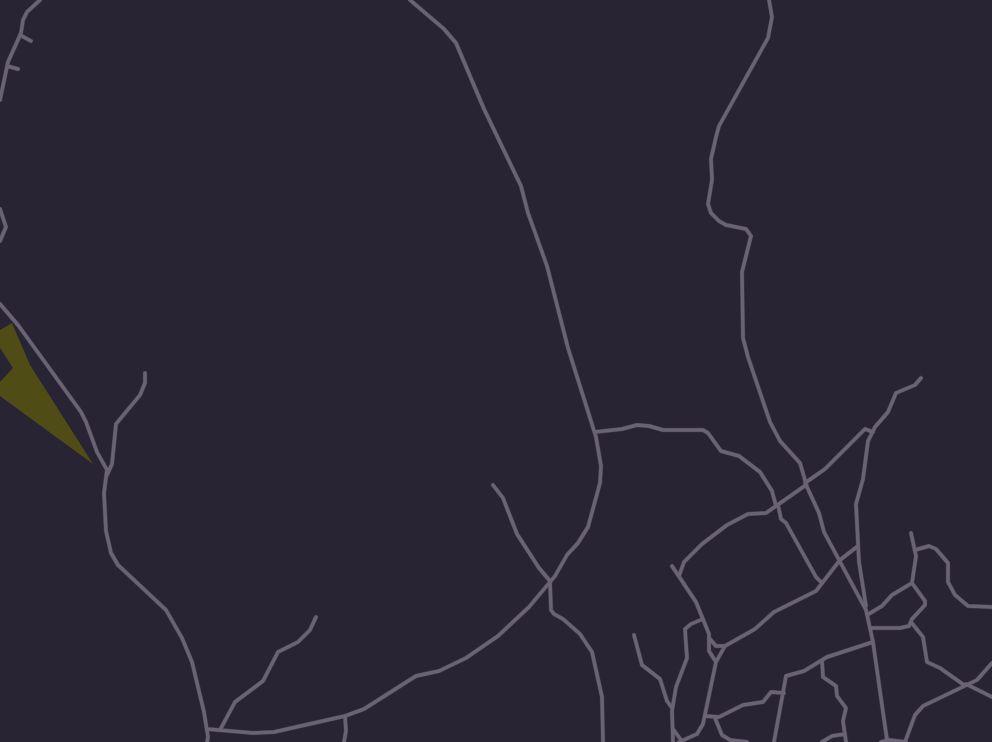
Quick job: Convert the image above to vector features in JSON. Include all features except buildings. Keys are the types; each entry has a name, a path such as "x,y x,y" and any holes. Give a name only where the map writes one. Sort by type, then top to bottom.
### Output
{"street":[{"path":"0,100 7,66 20,35 23,20 27,12 40,0"},
{"path":"208,729 253,733 274,732 345,716 364,709 416,676 439,670 482,648 516,621 529,608 555,576 567,554 578,543 588,527 600,483 601,466 595,432 568,348 547,266 528,213 521,186 484,109 456,43 444,29 410,0"},
{"path":"769,0 772,17 768,38 719,126 711,159 712,180 708,204 711,213 719,221 726,225 746,229 751,236 742,272 743,338 770,422 780,441 800,463 806,484 819,513 824,532 866,610"},
{"path":"20,35 31,41"},
{"path":"7,66 18,68"},
{"path":"0,209 6,227 0,241"},
{"path":"0,304 18,325 81,412 97,452 107,470 104,493 106,531 111,553 118,565 172,617 192,662 208,729 207,742"},
{"path":"107,476 112,464 116,424 140,395 145,383 145,373"},
{"path":"887,740 873,642 866,610 858,546 856,504 863,479 867,446 873,432 888,412 896,393 915,385 921,378"},
{"path":"595,432 644,425 663,430 696,429 705,431 721,451 739,456 760,472 772,491 782,519 786,523 816,578 822,583"},
{"path":"679,576 684,562 702,544 727,525 748,514 766,513 825,469 865,430 873,432"},
{"path":"493,484 503,498 517,534 539,568 550,581 551,610 580,634 592,652 602,697 603,742"},
{"path":"867,615 882,606 892,595 912,583 914,580 915,550 911,533"},
{"path":"709,638 716,646 725,646 755,629 774,612 816,591 840,560 858,546"},
{"path":"915,550 928,546 936,549 948,564 948,582 955,595 968,606 992,607"},
{"path":"672,566 696,602 709,638 709,651 716,662"},
{"path":"870,628 900,628 909,626 925,604 925,601 912,583"},
{"path":"220,730 235,702 263,681 278,652 298,642 310,630 316,617"},
{"path":"673,742 672,708 676,687 687,658 685,629 691,624 703,619"},
{"path":"911,622 923,637 927,662 940,668 965,684 992,697"},
{"path":"634,635 642,665 660,679 667,701 672,708"},
{"path":"774,742 786,676 804,671 822,660 873,642"},
{"path":"672,726 680,741 697,734 705,716 716,662 725,646"},
{"path":"822,660 823,677 836,686 837,696 846,708 844,721 846,742"},
{"path":"881,742 887,740 906,742 915,715 923,706 965,684 977,680 992,663"},
{"path":"705,716 715,718 743,705 763,702 772,692 784,693"},
{"path":"344,742 346,732 345,716"},
{"path":"715,718 720,731 726,738 747,742"},
{"path":"822,742 832,736 845,734"}],"shaded area":[{"path":"12,323 30,365 93,464 0,396 0,382 13,368 0,348 0,330"}]}
